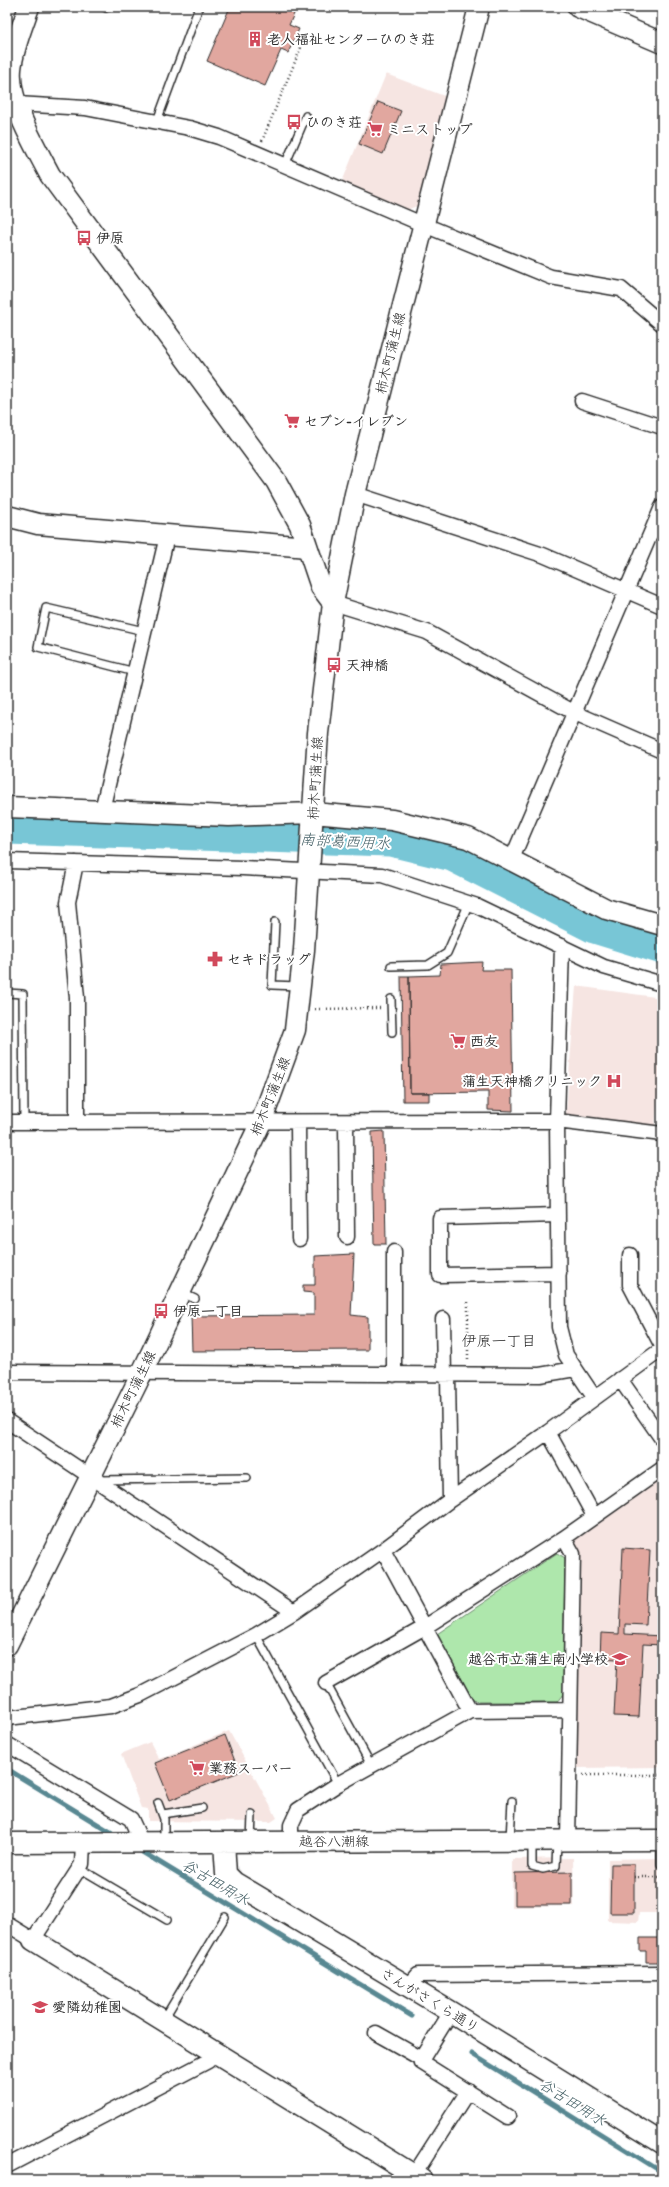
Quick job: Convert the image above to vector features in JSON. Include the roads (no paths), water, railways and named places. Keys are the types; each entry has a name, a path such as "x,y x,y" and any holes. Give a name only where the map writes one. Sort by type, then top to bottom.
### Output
{"street":[{"path":"29,7 11,69 12,106 50,174 276,481 300,525 321,587 326,597 333,603 427,632 468,653 575,713 662,751"},
{"name":"柿木町蒲生線","path":"7,1646 93,1478 142,1372 187,1295 262,1120 294,1030 300,986 310,868 318,733 333,603 355,494 422,224 479,7"},
{"path":"578,7 662,43"},
{"path":"12,106 85,108 157,121 219,137 422,224 551,277 621,289 662,324"},
{"path":"582,401 662,427"},
{"path":"355,494 543,555 662,606"},
{"path":"511,861 543,782 575,713 662,507"},
{"path":"7,516 38,524 307,547"},
{"path":"102,810 168,536"},
{"path":"7,807 229,816 392,820 455,834 606,909 662,925"},
{"path":"7,861 310,868 382,875 469,903 604,967 662,984"},
{"path":"76,863 68,902 77,998 77,1121"},
{"path":"562,946 557,1121 559,1327 566,1354 594,1397"},
{"path":"7,1122 262,1120 428,1126 495,1125 557,1121 662,1134"},
{"path":"298,1122 299,1239"},
{"path":"346,1122 347,1237"},
{"path":"558,1215 440,1218 440,1275 559,1272"},
{"path":"394,1252 394,1375"},
{"path":"7,1718 111,1706 140,1696 256,1635 294,1612 383,1550 450,1500 548,1432 594,1397 661,1350 630,1285 630,1255"},
{"path":"443,1319 450,1500"},
{"path":"7,1372 468,1376 540,1375 575,1369"},
{"path":"620,1379 662,1439"},
{"path":"7,1421 294,1612"},
{"path":"548,1432 594,1516"},
{"path":"326,1683 425,1627 564,1538 662,1469"},
{"path":"563,1841 569,1775 573,1554 564,1538"},
{"path":"383,1550 470,1711"},
{"path":"291,1842 291,1825 298,1810 338,1784 470,1711 514,1713 570,1710"},
{"path":"7,1744 131,1818 142,1843"},
{"name":"越谷八潮線","path":"7,1843 662,1840"},
{"name":"さんがさくら通り","path":"224,1842 226,1874 234,1882 451,2012 662,2143"},
{"path":"33,1940 82,1864 83,1843"},
{"path":"7,1924 418,2177 468,2091"},
{"path":"408,1987 418,1975 662,1973"},
{"path":"422,2059 451,2012"},
{"path":"376,2032 422,2059 421,2062 508,2117"},
{"path":"7,2166 208,2061 214,2052"}],"lane":[{"path":"157,121 199,7"},
{"path":"285,165 306,116"},
{"path":"135,672 38,648 46,608 144,631"},
{"path":"391,966 428,965 447,953 469,903"},
{"path":"275,922 272,985 300,986"},
{"path":"7,993 23,994 24,1122"},
{"path":"391,999 392,1032"},
{"path":"93,1478 247,1478"},
{"path":"256,1635 338,1784"},
{"path":"326,1683 371,1766"},
{"path":"510,1841 512,1801"},
{"path":"158,1803 163,1814 164,1842"},
{"path":"163,1814 202,1808"},
{"path":"251,1842 252,1815"},
{"path":"661,1864 662,1840"},
{"path":"532,1841 532,1866 543,1869 556,1866 563,1841"},
{"path":"79,1868 167,1920"},
{"path":"163,2021 225,1917"}],"waterway":[{"name":"南部葛西用水","path":"7,830 390,842 452,857 594,929 662,950"},
{"name":"谷古田用水","path":"7,1769 117,1836"},
{"name":"谷古田用水","path":"139,1850 412,2016"},
{"name":"谷古田用水","path":"472,2054 662,2172"}],"place":[{"name":"老人福祉センターひのき荘","path":"255,39"},
{"name":"ひのき荘","path":"294,122"},
{"name":"ミニストップ","path":"375,129"},
{"name":"伊原","path":"84,238"},
{"name":"セブン-イレブン","path":"292,421"},
{"name":"天神橋","path":"334,665"},
{"name":"セキドラッグ","path":"215,959"},
{"name":"西友","path":"458,1041"},
{"name":"蒲生天神橋クリニック","path":"614,1081"},
{"name":"伊原一丁目","path":"161,1311"},
{"name":"越谷市立蒲生南小学校","path":"620,1659"},
{"name":"業務スーパー","path":"197,1768"},
{"name":"愛隣幼稚園","path":"40,2007"}],"district":[{"name":"伊原一丁目","path":"499,1340"}]}
